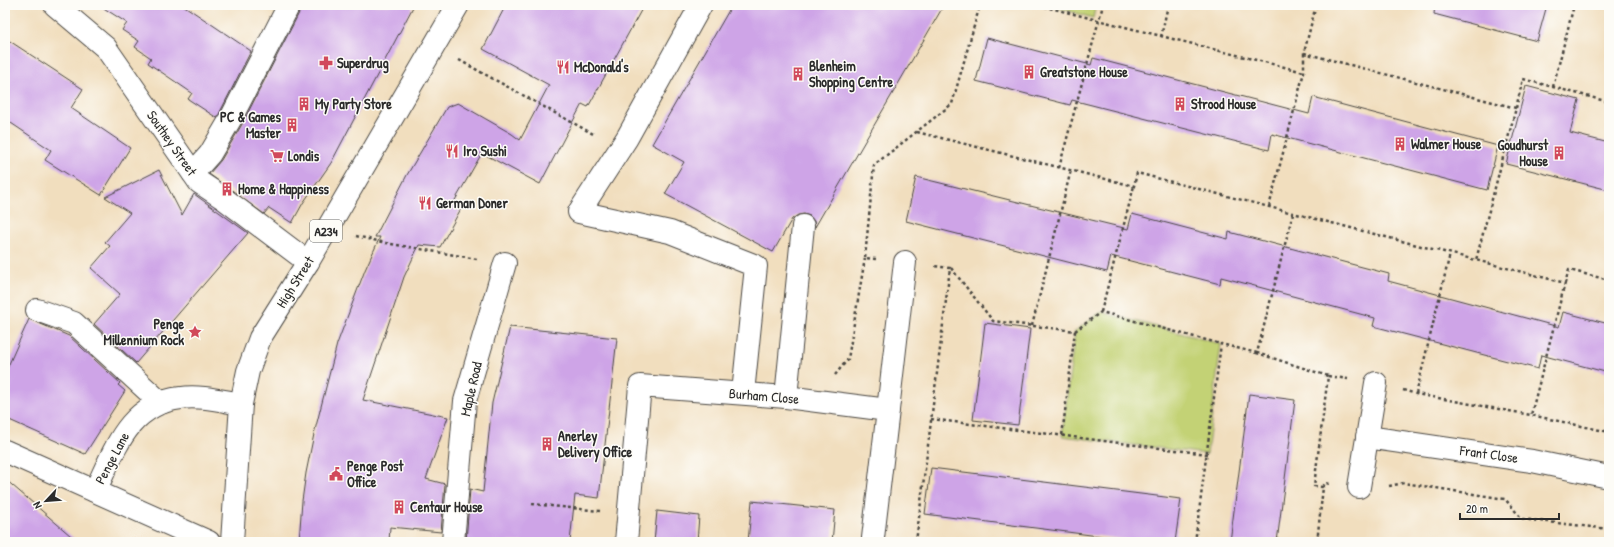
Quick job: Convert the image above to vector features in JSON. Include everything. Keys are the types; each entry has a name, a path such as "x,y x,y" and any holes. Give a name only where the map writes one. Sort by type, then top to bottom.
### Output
{"street":[{"name":"Southey Street","path":"55,5 106,48 199,182 223,198 308,262"},
{"path":"193,173 210,154 230,120 289,5"},
{"name":"High Street","path":"232,542 242,404 248,371 260,338 308,262 458,5"},
{"path":"701,5 627,138 579,212 670,232 756,266 743,393"},
{"path":"786,397 803,226"},
{"path":"873,538 904,262"},
{"name":"Maple Road","path":"453,542 465,401 505,264"},
{"path":"38,310 74,323 161,402"},
{"path":"1358,487 1376,383"},
{"name":"Burham Close","path":"628,514 640,386 786,397 888,410"},
{"name":"Penge Lane","path":"95,491 121,435 138,415 161,402 182,398 205,399 242,404"},
{"name":"Frant Close","path":"1367,437 1532,460 1609,478"},
{"name":"Penge Lane","path":"5,451 209,542"},
{"path":"626,542 628,514"}],"path":[{"path":"1038,5 1304,72"},
{"path":"1059,168 1103,5"},
{"path":"1161,37 1168,5"},
{"path":"1269,207 1304,72 1304,53 1316,5"},
{"path":"1553,87 1574,5"},
{"path":"1603,5 1609,12"},
{"path":"434,46 620,148"},
{"path":"1304,53 1516,108"},
{"path":"1476,260 1523,79 1609,102"},
{"path":"917,132 1134,186"},
{"path":"1032,326 1071,170"},
{"path":"950,268 993,321 1075,331 1101,312 1137,173 1565,283"},
{"path":"1257,353 1293,213"},
{"path":"350,235 386,243 505,264"},
{"path":"1416,394 1450,254"},
{"path":"813,401 848,359 864,258"},
{"path":"1531,415 1569,270 1609,280"},
{"path":"1101,312 1257,353 1328,376 1376,383 1416,394 1531,415 1609,432"},
{"path":"1062,436 1075,331"},
{"path":"1196,542 1221,344"},
{"path":"1328,376 1314,486 1323,487 1325,484 1376,489 1404,483 1505,499 1522,519 1609,529"},
{"path":"931,419 1207,454"},
{"path":"1317,542 1323,487"},
{"path":"532,504 628,514"}],"green space":[{"path":"1048,5 1096,5 1093,18"},
{"path":"1101,312 1221,344 1207,454 1062,436 1075,331"}],"building":[{"path":"99,5 183,5 251,51 217,118 188,99 192,93 148,63 151,58 135,47 139,41 122,30 127,23"},
{"path":"301,5 414,5 331,163 303,203 292,223 269,208 264,214 209,174 221,160 241,126 300,11"},
{"path":"506,5 644,5 588,107 582,104 540,184 482,153 454,202 463,205 440,247 419,245 404,277 363,400 448,417 426,479 445,484 441,532 390,527 389,542 299,542 306,473 314,434 337,344 365,270 380,237 375,237 407,175 447,107 458,103 520,140 549,85 483,49"},
{"name":"Blenheim Shopping Centre","path":"732,5 944,5 815,227 814,221 810,216 804,214 798,215 792,219 773,252 665,194 684,162 652,144"},
{"path":"1435,5 1547,5 1537,41 1434,14"},
{"path":"5,38 83,89 71,108 130,148 101,195 45,160 51,150 5,119"},
{"path":"987,38 1091,65 1093,58 1309,114 1313,97 1498,146 1487,190 1272,134 1269,150 1072,100 1070,105 976,81"},
{"name":"Goudhurst House","path":"1526,86 1579,100 1570,133 1609,143 1609,190 1506,164"},
{"path":"159,170 182,215 194,194 248,233 136,363 94,324 120,294 91,268 110,246 105,242 130,213 105,197"},
{"path":"916,177 1128,229 1132,214 1228,239 1229,232 1389,274 1388,281 1559,327 1563,312 1609,324 1609,373 1541,355 1538,369 1373,326 1375,318 1221,277 1220,284 1111,256 1107,272 906,221"},
{"path":"29,319 69,336 120,383 118,385 125,391 85,454 5,418 5,373"},
{"path":"985,323 1030,329 1018,425 973,420"},
{"name":"Anerley Delivery Office","path":"510,327 617,338 599,498 575,495 570,542 466,542 470,489 483,492 492,403"},
{"path":"1249,394 1295,400 1277,542 1230,542"},
{"path":"931,468 1181,499 1175,542 1146,542 925,514"},
{"path":"5,479 78,542 5,542"},
{"path":"752,501 835,510 832,542 748,542"},
{"path":"657,511 699,516 697,542 654,542"}],"place":[{"name":"Superdrug","path":"326,63"},
{"name":"McDonald's","path":"563,67"},
{"name":"Greatstone House","path":"1029,72"},
{"name":"Blenheim Shopping Centre","path":"798,74"},
{"name":"My Party Store","path":"304,104"},
{"name":"Strood House","path":"1180,104"},
{"name":"PC & Games Master","path":"292,125"},
{"name":"Walmer House","path":"1400,144"},
{"name":"Iro Sushi","path":"452,151"},
{"name":"Goudhurst House","path":"1559,153"},
{"name":"Londis","path":"277,156"},
{"name":"Home & Happiness","path":"227,189"},
{"name":"German Doner","path":"425,203"},
{"name":"Penge Millennium Rock","path":"195,332"},
{"name":"Anerley Delivery Office","path":"547,444"},
{"name":"Penge Post Office","path":"336,474"},
{"name":"Centaur House","path":"399,507"}]}
